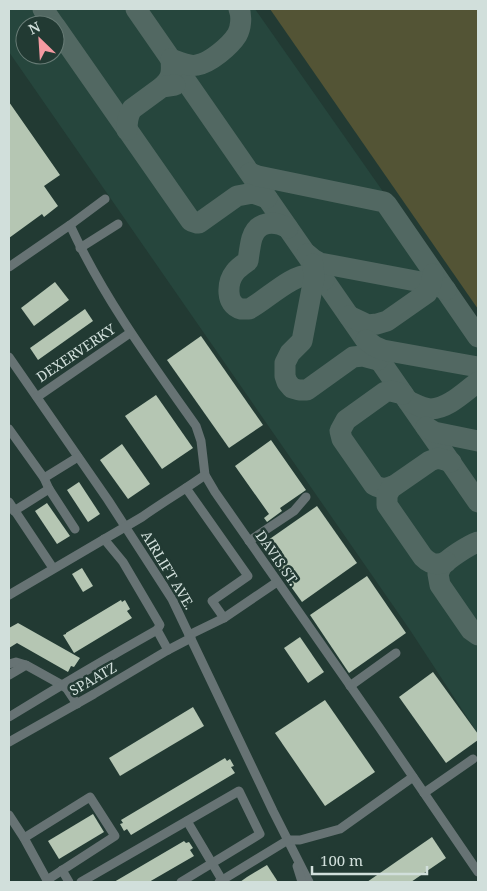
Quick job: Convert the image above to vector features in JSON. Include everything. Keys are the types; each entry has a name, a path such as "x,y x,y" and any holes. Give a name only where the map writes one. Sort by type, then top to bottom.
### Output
{"street":[{"path":"9,267 105,199"},
{"path":"80,248 118,224"},
{"name":"DAVIS ST.","path":"70,225 80,248 130,333 196,426 201,441 204,475 478,872"},
{"name":"DEXERVERKY","path":"37,397 130,333"},
{"name":"AIRLIFT AVE.","path":"9,357 108,500 172,598 309,882"},
{"path":"9,429 44,478 74,529"},
{"path":"44,478 78,457"},
{"path":"9,595 142,517 204,475"},
{"path":"186,488 248,576 212,601 224,618"},
{"path":"14,511 49,489"},
{"path":"249,541 294,511 306,497"},
{"path":"9,502 53,568"},
{"path":"9,717 157,630 160,625 122,562 104,538"},
{"name":"SPAATZ","path":"9,742 224,618 277,582"},
{"path":"157,630 168,650"},
{"path":"350,686 396,653"},
{"path":"9,664 16,662 62,685 77,704"},
{"path":"9,675 26,666"},
{"path":"424,793 473,759"},
{"path":"187,821 221,881 288,840 300,840 340,829 413,778"},
{"path":"81,882 239,791 260,834 181,882"},
{"path":"10,819 24,838 47,881 115,836 90,797 24,838"},
{"name":"AIRLIFT AVE.","path":"288,840 302,882"},
{"path":"62,870 69,882"}],"shaded area":[{"path":"9,9 255,9 478,327 478,734 410,630 18,65 65,65 65,15 15,15 15,61 9,52"},
{"path":"270,9 478,9 478,309"}],"building":[{"path":"9,102 60,175 44,186 58,206 44,217 42,214 9,238"},
{"path":"55,282 69,300 34,326 21,308"},
{"path":"85,309 93,321 38,360 30,348"},
{"path":"201,336 263,425 229,448 167,360"},
{"path":"156,395 193,448 162,469 125,416"},
{"path":"271,440 306,490 280,508 282,511 267,522 264,518 269,514 235,466"},
{"path":"122,444 150,484 128,499 100,460"},
{"path":"79,482 100,514 88,522 67,490"},
{"path":"47,503 70,536 57,544 35,511"},
{"path":"317,506 357,563 302,602 261,545"},
{"path":"82,568 93,586 83,592 72,574"},
{"path":"367,576 406,633 349,673 310,615"},
{"path":"121,600 122,602 125,600 130,609 127,611 132,618 74,653 63,635"},
{"path":"18,623 80,658 74,667 71,666 68,672 17,643 9,648 9,628"},
{"path":"300,637 324,672 308,683 284,648"},
{"path":"433,672 478,734 478,740 446,763 399,697"},
{"path":"325,700 375,772 325,806 275,733"},
{"path":"193,707 204,726 120,776 109,758"},
{"path":"225,758 227,761 230,759 234,766 231,767 235,773 131,835 127,829 124,831 120,824 123,823 121,820"},
{"path":"93,814 104,832 59,859 48,841"},
{"path":"432,837 446,858 411,882 367,882"},
{"path":"184,841 186,843 189,842 193,848 190,850 194,856 149,882 114,882"},
{"path":"267,865 278,882 240,882 247,877"}],"taxiway":[{"path":"43,9 47,15"},
{"path":"136,9 478,502"},
{"path":"162,87 171,75 171,59 187,65 202,64 214,58 230,44 239,29 241,18 239,9"},
{"path":"65,40 191,221 199,223 237,196 253,193 267,198"},
{"path":"127,130 128,119 132,109 162,87 175,85"},
{"path":"250,173 384,202 478,337"},
{"path":"288,228 272,223 263,225 255,232 251,241 248,261 237,270 230,281 229,293 232,303 241,309 249,309 287,283 302,276 309,275 324,280"},
{"path":"307,254 320,263 437,285 446,290"},
{"path":"313,264 314,278 302,341 290,353 285,363 287,382 292,388 307,390 353,357 363,356 378,360"},
{"path":"349,316 368,325 387,321 427,293 433,274"},
{"path":"366,340 383,350 478,367"},
{"path":"408,401 425,408 438,408 456,399 478,382"},
{"path":"393,486 384,488 374,485 342,439 340,431 346,420 385,392 391,391 403,394"},
{"path":"426,427 434,432 478,441"},
{"path":"446,562 433,564 423,557 387,505 387,495 391,488 430,461 438,458 451,462"},
{"path":"478,542 448,560 441,567 438,574 440,585 471,630 478,635"}]}
